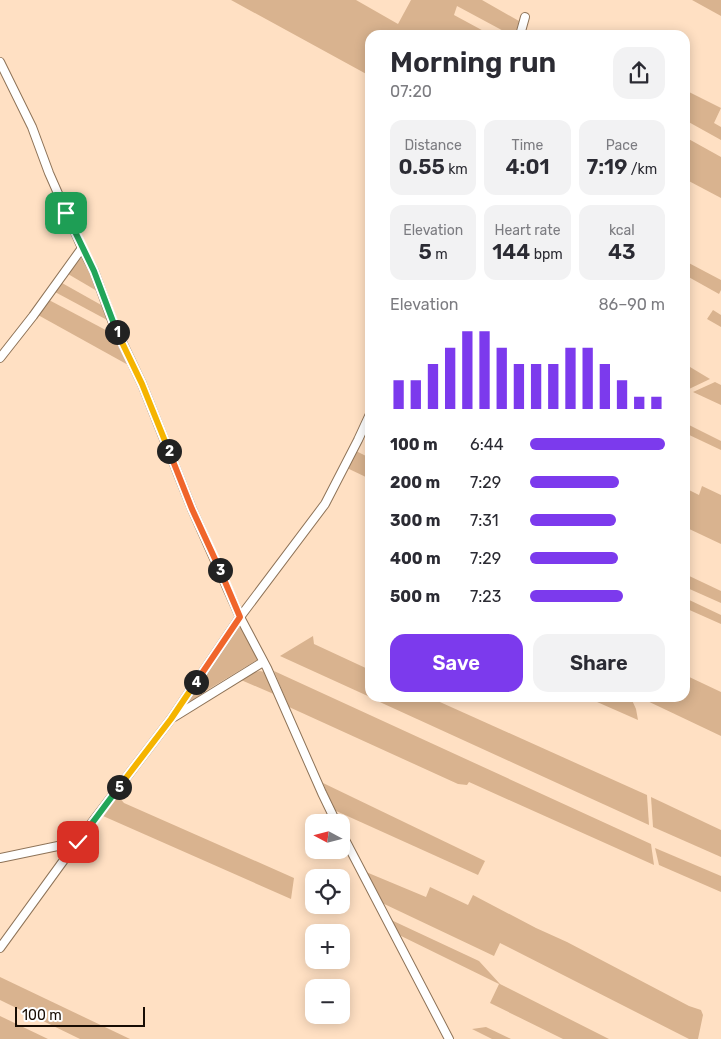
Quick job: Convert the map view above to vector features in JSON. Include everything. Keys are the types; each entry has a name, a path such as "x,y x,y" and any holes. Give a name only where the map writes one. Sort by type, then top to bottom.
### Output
{"street":[{"path":"521,30 525,17"},
{"path":"0,62 32,127 49,173 94,271 113,323 142,384 192,509 240,617 267,668 332,814"},
{"path":"0,358 82,248"},
{"path":"0,948 171,719 240,617 325,504 365,425"},
{"path":"171,719 263,662"},
{"path":"0,858 78,842"},
{"path":"350,849 449,1039"}],"shaded area":[{"path":"231,0 356,0 398,24 411,0 482,0 519,21 516,30 502,30 457,6 454,15 482,30 365,30 365,73"},
{"path":"692,0 721,0 721,16"},
{"path":"690,92 721,108 714,123 721,127 721,140 690,123"},
{"path":"690,140 721,157 721,198 690,182"},
{"path":"81,258 86,261 97,291 68,274"},
{"path":"690,264 721,280 719,294 690,278"},
{"path":"62,283 103,306 109,321 55,292"},
{"path":"49,300 117,336 130,366 38,315"},
{"path":"713,310 721,315 721,327 707,319"},
{"path":"690,367 710,379 690,389"},
{"path":"715,382 721,385 721,405 693,392"},
{"path":"690,426 721,441 721,450 690,435"},
{"path":"356,451 365,456 365,477 347,468"},
{"path":"702,486 721,495 721,544 690,529 690,490 699,495"},
{"path":"690,576 721,591 721,603 690,589"},
{"path":"690,600 721,615 721,624 690,610"},
{"path":"239,627 243,629 258,656 257,660 204,692 192,702 187,701 236,629"},
{"path":"313,636 314,644 365,668 365,695 280,656"},
{"path":"260,671 265,672 276,695 241,680"},
{"path":"274,671 651,844 654,865 469,782 467,785 458,784 289,707"},
{"path":"690,677 721,692 721,736 649,702 690,702"},
{"path":"380,702 440,702 647,795 649,825"},
{"path":"597,702 633,702 638,720"},
{"path":"323,783 485,861 478,875 350,817 350,814 343,814 334,810"},
{"path":"118,796 124,803 294,878 291,899 103,816"},
{"path":"651,797 721,830 721,857 653,827"},
{"path":"655,848 721,876 721,892 659,865"},
{"path":"366,872 426,897 430,887 468,905 473,895 567,942 689,1006 701,1010 703,1015 698,1039 689,1039 500,943 494,956 380,902"},
{"path":"389,919 479,961 500,984 609,1039 563,1039 490,1003 499,984 397,934"},
{"path":"0,977 130,1039 80,1039 0,1000"},
{"path":"0,1016 48,1039 0,1039"},
{"path":"486,1027 511,1039 492,1039 472,1029"}],"route":[{"path":"66,213 94,271 113,323 142,384 192,509 240,617 171,719 78,842"}]}
